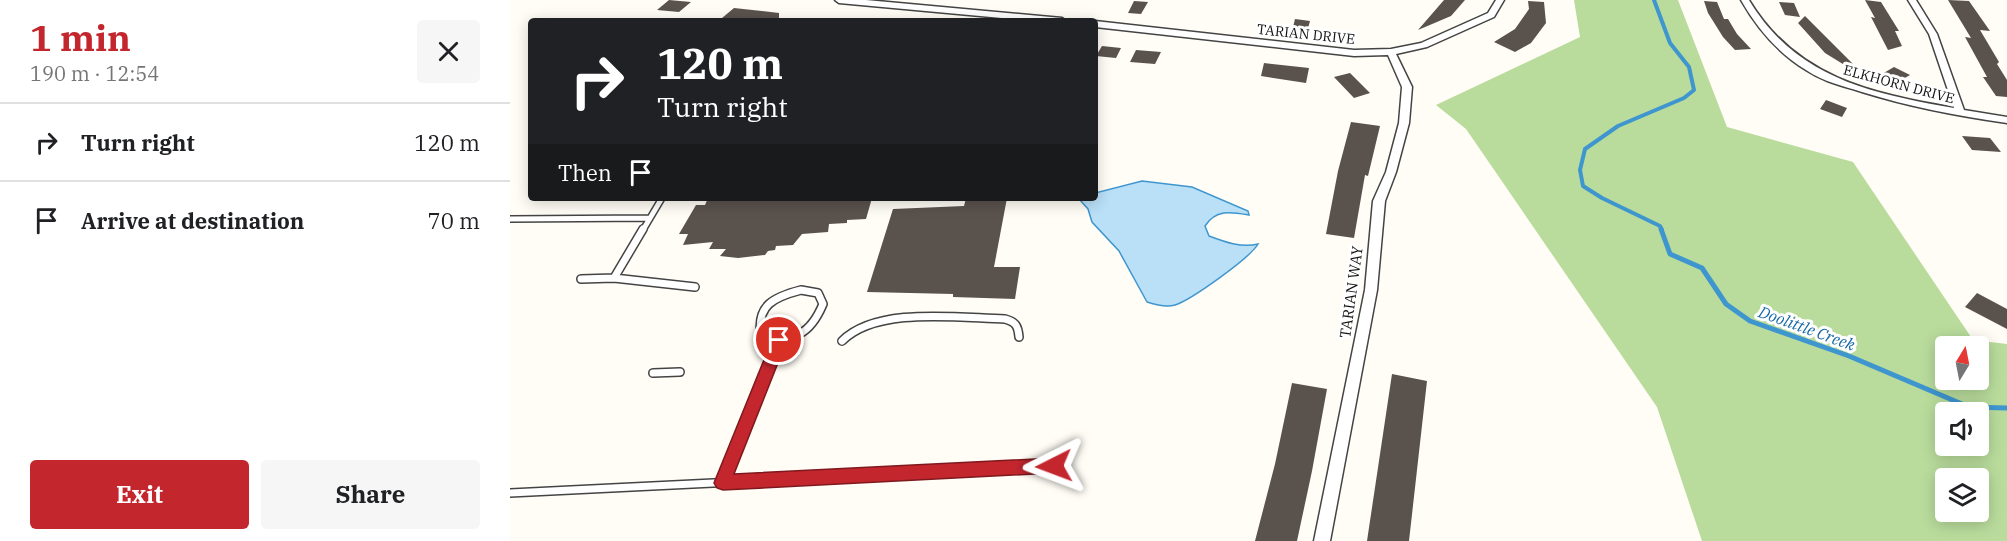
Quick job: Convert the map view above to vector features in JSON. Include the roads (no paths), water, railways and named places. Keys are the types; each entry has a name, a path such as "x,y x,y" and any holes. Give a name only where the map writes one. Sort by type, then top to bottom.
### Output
{"street":[{"path":"839,0 1030,18"},
{"name":"TARIAN DRIVE","path":"1098,24 1354,53 1391,52 1424,45 1472,25 1491,15 1500,0"},
{"name":"ELKHORN DRIVE","path":"1745,0 1758,22 1775,42 1825,78 1880,95 1960,114 2007,120"},
{"path":"1912,0 1933,34 1960,114"},
{"name":"TARIAN WAY","path":"1322,541 1371,290 1379,201 1391,172 1404,123 1407,87 1391,52"}],"lane":[{"path":"614,278 660,201"},
{"path":"510,219 650,218"},
{"path":"581,279 614,278 695,287"},
{"path":"801,290 818,293 823,304 816,322 801,334 779,340 761,336 758,324 764,308 780,295 801,290"},
{"path":"842,341 854,330 870,324 888,320 929,319 1005,319 1013,321 1018,327 1019,337"},
{"path":"723,483 779,340"},
{"path":"652,373 680,372"},
{"path":"510,493 1054,466"}],"water":[{"path":"1142,181 1192,187 1248,211 1249,215 1224,213 1214,217 1205,226 1209,236 1239,245 1258,244 1232,268 1183,302 1168,306 1147,302 1119,251 1092,222 1088,209 1081,201 1098,201 1098,192"}],"waterway":[{"name":"Doolittle Creek","path":"1654,0 1670,43 1689,67 1694,90 1684,98 1618,126 1585,149 1580,170 1583,186 1602,198 1660,226 1662,230"},
{"name":"Doolittle Creek","path":"1661,229 1670,254 1702,268 1726,304 1750,321 1849,356 1969,407 2007,408"}]}
